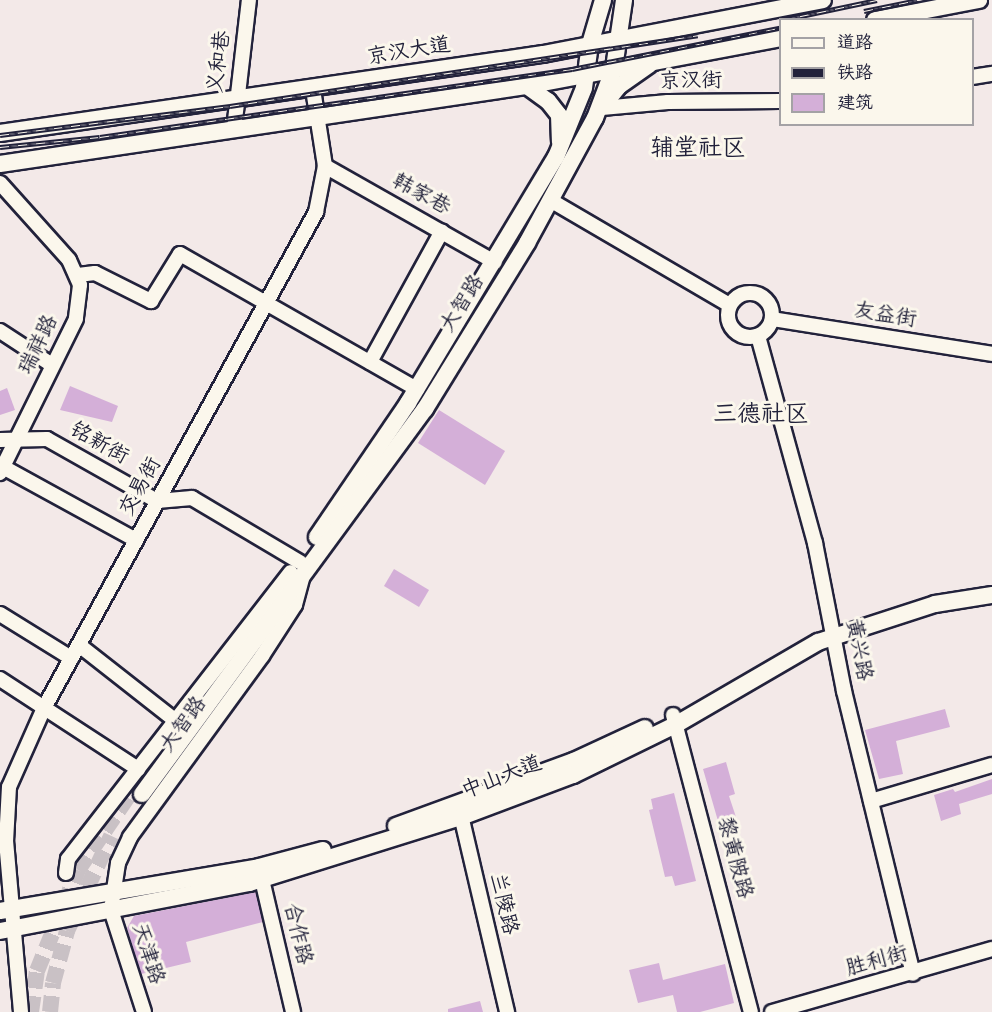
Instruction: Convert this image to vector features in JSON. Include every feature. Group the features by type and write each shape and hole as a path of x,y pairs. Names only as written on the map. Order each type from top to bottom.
{"main road":[{"name":"大智路","path":"138,783 298,569 417,389 495,262 556,157 587,75 590,44 602,0"},
{"path":"546,53 579,35 602,0"},
{"name":"大智路","path":"138,783 178,723 424,409 550,200 595,118 614,68 624,0"},
{"name":"京汉大道","path":"0,134 236,101 546,53 823,0"},
{"path":"885,18 979,0"},
{"path":"0,164 527,86 779,38"},
{"path":"602,108 619,86 660,59"},
{"path":"527,86 548,101 559,115 556,157"},
{"name":"中山大道","path":"6,929 111,910 261,873 460,811 574,760 675,720 834,631 956,588 992,584"},
{"name":"中山大道","path":"834,631 935,604 992,596"},
{"name":"中山大道","path":"7,910 114,892 261,873"}],"street":[{"name":"义和巷","path":"234,129 249,0"},
{"path":"974,77 992,74"},
{"name":"交易街","path":"21,1012 6,929 3,824 9,786 44,708 316,212 325,165 313,89"},
{"name":"京汉街","path":"602,108 668,102 779,101"},
{"name":"韩家巷","path":"325,165 495,262"},
{"path":"0,183 78,275 95,273 151,301 180,254 417,389"},
{"path":"550,200 730,305"},
{"path":"370,362 442,231"},
{"name":"瑞祥路","path":"2,470 76,319 78,275"},
{"path":"743,294 758,295 769,304 772,319 758,336 744,337 731,328 730,305 743,294"},
{"name":"友益街","path":"772,319 992,354"},
{"path":"0,331 52,365"},
{"name":"黄兴路","path":"758,336 815,543 844,691 913,974"},
{"name":"铭新街","path":"0,440 47,439 157,501"},
{"path":"2,470 136,540"},
{"path":"157,501 192,498 298,569"},
{"name":"大智路","path":"111,910 118,863 130,837 262,656 295,605 298,569"},
{"path":"0,615 71,658"},
{"path":"79,645 178,723"},
{"path":"0,679 44,708 138,783"},
{"name":"黎黄陂路","path":"675,720 750,1012"},
{"path":"871,801 992,765"},
{"name":"大智路","path":"66,873 68,859 138,783"},
{"name":"兰陵路","path":"460,811 507,1012"},
{"name":"合作路","path":"261,873 293,1012"},
{"name":"天津路","path":"111,910 144,1012"},
{"name":"胜利街","path":"772,1012 913,974 992,949"}],"building":[{"path":"70,386 118,406 112,422 60,410"},
{"path":"7,388 15,410 0,415 0,391"},
{"path":"439,410 505,451 485,485 418,443"},
{"path":"394,569 429,590 419,607 384,586"},
{"path":"945,709 950,727 896,741 903,774 879,779 865,730"},
{"path":"726,762 735,794 729,796 738,823 720,828 703,769"},
{"path":"992,779 992,794 959,804 961,814 941,821 934,795 953,789 955,792"},
{"path":"674,793 696,881 675,886 672,876 665,877 649,810 653,809 651,799"},
{"path":"256,892 263,922 186,942 191,962 141,974 127,928 134,916"},
{"path":"659,963 663,980 725,964 734,1003 700,1012 677,1012 673,995 638,1003 629,970"},
{"path":"480,1001 483,1012 448,1012 448,1009"}],"tunnel":[{"path":"31,1012 37,971 78,870 135,786"},
{"path":"50,1012 53,983 67,931 111,836"}],"railway":[{"path":"792,18 877,0"},
{"path":"864,11 918,0"},
{"path":"0,147 100,137 572,69 779,28"},
{"path":"0,135 230,106 698,35"}],"district":[{"name":"辅堂社区","path":"698,149"},
{"name":"三德社区","path":"761,415"}]}
